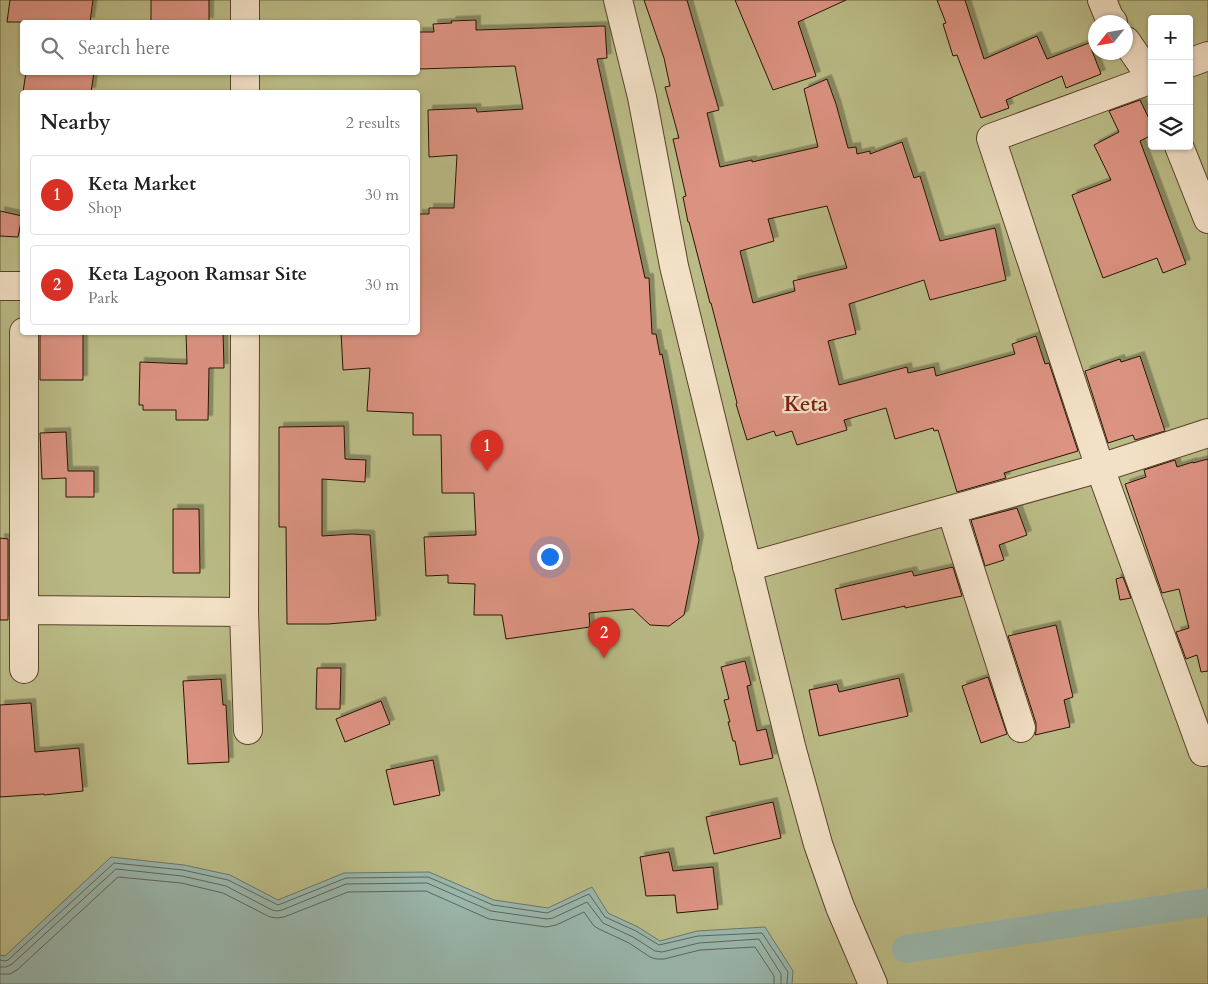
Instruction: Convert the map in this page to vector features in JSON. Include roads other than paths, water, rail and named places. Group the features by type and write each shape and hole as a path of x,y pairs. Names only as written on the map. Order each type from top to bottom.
{"street":[{"path":"245,0 245,20"},
{"path":"618,0 642,97 674,266 792,750 818,844 840,907 873,984"},
{"path":"1102,0 1109,15"},
{"path":"1133,51 1148,73"},
{"path":"1193,62 1208,56"},
{"path":"245,75 245,90"},
{"path":"1148,80 991,138 1100,468 1203,752"},
{"path":"1181,150 1208,218"},
{"path":"0,286 20,286"},
{"path":"24,335 24,668"},
{"path":"245,335 244,612 248,730"},
{"path":"747,567 1100,468 1208,433"},
{"path":"951,510 1021,728"},
{"path":"25,610 244,612"}],"water":[{"path":"111,857 184,865 230,875 278,900 344,873 429,872 494,900 548,908 592,887 608,913 638,927 660,941 697,931 765,927 793,971 792,984 0,984 0,955 5,956"}],"waterway":[{"path":"906,949 1208,902"}],"place":[{"name":"Keta Market","path":"487,471"},
{"name":"Keta Lagoon Ramsar Site","path":"604,658"}],"district":[{"name":"Keta","path":"806,404"}]}
